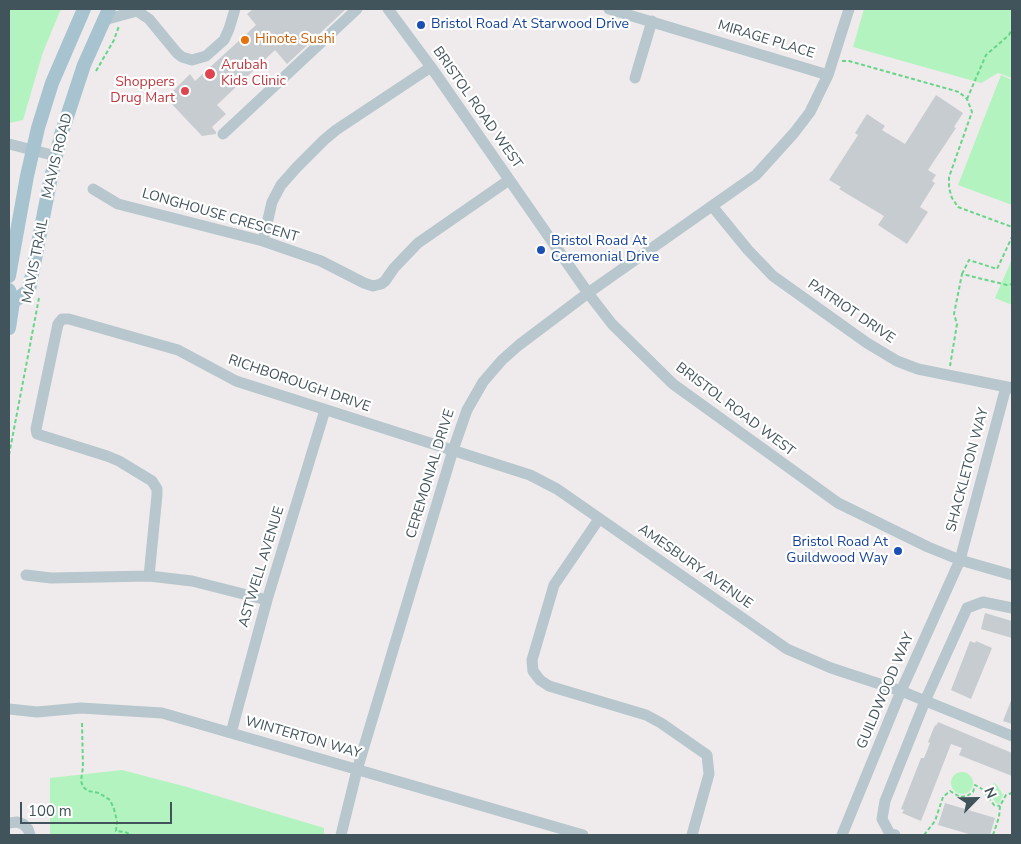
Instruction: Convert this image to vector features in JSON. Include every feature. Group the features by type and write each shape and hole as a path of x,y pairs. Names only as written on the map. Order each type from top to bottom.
{"main road":[{"name":"MAVIS ROAD","path":"9,276 33,149 52,83 84,9"},
{"name":"MAVIS ROAD","path":"9,328 11,296 29,290 56,156 84,65 107,14"}],"street":[{"path":"107,14 136,10 149,19 177,53 182,57 192,60 206,56 224,40 235,9"},
{"path":"223,134 357,9"},
{"name":"BRISTOL ROAD WEST","path":"388,9 431,66 588,293 612,324 673,384 838,503 928,547 960,560 1012,575"},
{"name":"MIRAGE PLACE","path":"609,9 828,75"},
{"name":"CEREMONIAL DRIVE","path":"341,835 357,770 453,450 467,410 483,382 502,360 519,345 588,293 756,175 784,145 810,112 828,75 849,9"},
{"path":"635,78 652,21"},
{"path":"263,241 272,202 281,185 297,167 336,130 431,66"},
{"path":"9,144 56,156"},
{"name":"LONGHOUSE CRESCENT","path":"93,189 118,204 263,241 320,261 373,286 381,284 418,243 509,180"},
{"name":"PATRIOT DRIVE","path":"712,206 748,250 773,276 866,344 897,361 918,369 1009,388"},
{"name":"RICHBOROUGH DRIVE","path":"149,576 157,495 157,489 152,481 107,456 37,434 36,429 58,324 62,319 69,319 178,350 236,381 453,450"},
{"name":"SHACKLETON WAY","path":"960,560 1009,388"},
{"name":"ASTWELL AVENUE","path":"231,733 267,600 325,410"},
{"name":"AMESBURY AVENUE","path":"453,450 530,475 558,489 787,649 831,668 901,691 1012,736"},
{"path":"599,519 554,585 532,660 533,671 540,680 549,686 646,716 661,723 706,755 709,774 692,835"},
{"name":"GUILDWOOD WAY","path":"842,835 901,691 960,560"},
{"path":"26,575 51,578 149,576 192,581 267,600"},
{"path":"895,835 890,834 882,819 885,801 925,701 967,608 983,602 1012,608"},
{"name":"WINTERTON WAY","path":"9,709 37,712 81,708 162,713 583,835"},
{"path":"9,823 17,822 23,824 28,829 30,835"}],"path":[{"path":"96,71 114,40 121,20"},
{"path":"967,99 986,55 1009,35 1012,29"},
{"path":"833,61 849,61 959,92 967,99 972,112 949,177 949,188 952,198 958,207 1012,228"},
{"path":"949,376 957,324 954,314 962,274 969,260 997,269 1012,237"},
{"path":"962,274 1012,284"},
{"name":"MAVIS TRAIL","path":"9,455 39,295"},
{"path":"82,723 83,767 81,781 83,787 88,791 99,793 110,800 117,821 116,832 125,832 132,835"},
{"path":"924,835 935,820 943,798 950,791 960,797 967,796 973,792 975,785 982,789 994,805 1000,806"},
{"path":"994,835 1000,806 1006,795 1012,793"}],"green space":[{"path":"9,9 61,9 43,52 23,120 9,123"},
{"path":"864,9 1012,9 1012,78 998,73 981,83 853,47"},
{"path":"1001,75 1012,80 1012,205 958,185"},
{"path":"1012,259 1012,305 995,298"},
{"path":"122,770 187,787 324,828 324,835 50,835 50,778"},
{"path":"962,772 970,775 973,783 970,791 962,794 954,791 951,783 954,775"},
{"path":"994,783 1003,795 999,804 996,803 990,794 989,789"}],"building":[{"path":"253,9 345,10 287,64 275,50 217,105 226,114 212,127 216,134 202,136 166,98 190,74 195,81 256,25 247,14"},
{"path":"936,95 963,113 954,127 956,128 928,170 936,175 932,181 935,183 920,207 928,212 907,244 878,225 884,216 839,189 841,187 829,180 858,135 855,133 867,114 885,126 882,130 905,144"},
{"path":"985,613 1012,621 1012,638 981,629"},
{"path":"970,641 975,643 976,641 992,648 971,699 951,690"},
{"path":"1012,698 1012,724 1003,721"},
{"path":"938,722 1012,753 1012,776 959,755 962,748 951,744 921,821 902,813 904,810 901,809 921,758 924,758 935,725"},
{"path":"945,803 995,818 990,835 972,835 938,825"}],"place":[{"name":"Bristol Road At Starwood Drive","path":"421,25"},
{"name":"Hinote Sushi","path":"245,40"},
{"name":"Arubah Kids Clinic","path":"210,74"},
{"name":"Shoppers Drug Mart","path":"185,91"},
{"name":"Bristol Road At Ceremonial Drive","path":"541,250"},
{"name":"Bristol Road At Guildwood Way","path":"898,551"}]}
